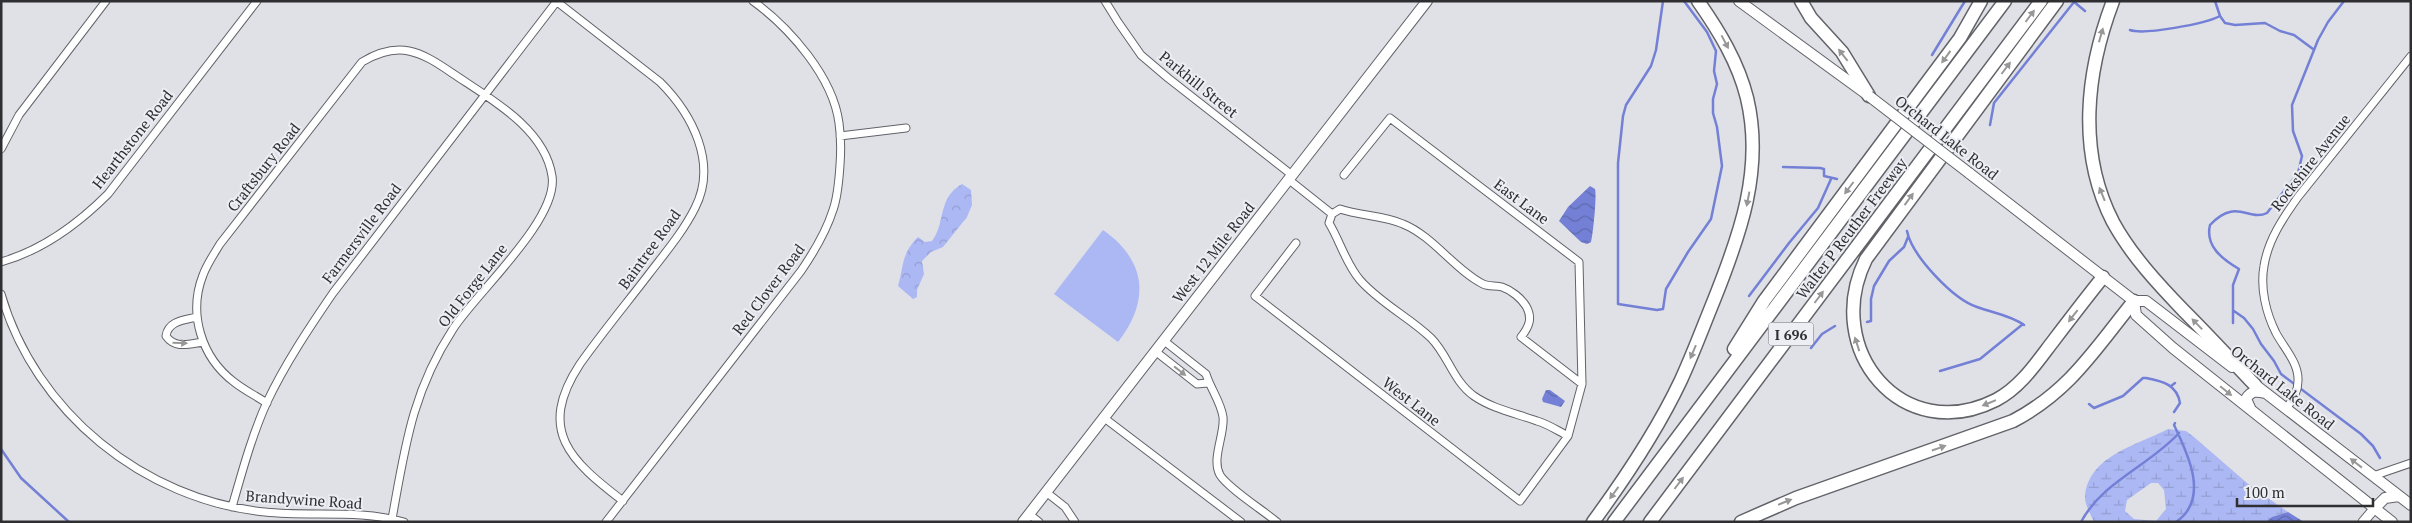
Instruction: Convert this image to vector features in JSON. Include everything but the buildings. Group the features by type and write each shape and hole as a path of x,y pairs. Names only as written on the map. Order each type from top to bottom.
{"highway":[{"path":"1593,522 1641,452 1680,382 1724,275 1744,218 1749,197 1752,135 1747,99 1728,48 1698,1"},
{"path":"1802,1 1811,18 1848,60 1869,96"},
{"path":"1692,417 1764,301 1960,38 1981,1"},
{"name":"Walter P Reuther Freeway","path":"1614,522 2005,1"},
{"name":"Walter P Reuther Freeway","path":"1650,522 2041,1"},
{"path":"2057,1 1866,259 1859,273 1852,302 1855,336 1862,358 1871,372 1896,396 1926,409 1950,411 1973,408 1997,399 2020,382 2103,277"},
{"path":"2113,1 2095,56 2089,94 2088,118 2097,180 2113,222 2132,251 2155,280 2255,385"},
{"path":"1741,522 1796,498 2013,421 2037,408 2063,388 2134,301"}],"main road":[{"name":"West 12 Mile Road","path":"1026,518 1427,1"},
{"name":"Orchard Lake Road","path":"1739,1 1869,96 2134,301 2146,301 2411,505"},
{"name":"Orchard Lake Road","path":"2134,301 2136,315 2252,412 2390,521"},
{"path":"2252,412 2246,399 2248,394 2253,392 2266,394"},
{"path":"2374,508 2385,498 2399,496"}],"street":[{"path":"1,149 19,115 106,1"},
{"name":"Hearthstone Road","path":"1,262 42,245 66,231 88,214 108,194 257,1"},
{"name":"Farmersville Road","path":"232,507 244,463 267,403 300,342 333,293 556,1"},
{"name":"Baintree Road","path":"556,1 660,82 673,95 687,114 702,154 704,171 696,207 669,248 570,378 561,408 560,423 564,440 570,453 589,474 623,501"},
{"name":"Red Clover Road","path":"606,522 812,256 825,232 834,208 838,187 840,136 839,122 831,97 820,74 804,50 786,30 753,1"},
{"name":"Parkhill Street","path":"1106,1 1141,55 1290,177 1332,214"},
{"name":"Craftsbury Road","path":"267,403 235,383 221,371 212,360 203,342 197,317 196,298 203,274 220,244 362,62 386,50 402,49 427,57 484,95"},
{"name":"Rockshire Avenue","path":"2286,409 2295,397 2298,379 2293,362 2276,333 2266,307 2263,280 2267,252 2282,220 2298,197 2411,56"},
{"name":"Old Forge Lane","path":"392,518 407,434 417,399 427,378 453,328 528,234 546,208 552,189 552,176 547,159 538,143 526,128 484,95"},
{"name":"East Lane","path":"1344,175 1390,118 1579,262 1582,384 1576,409"},
{"path":"840,136 906,128"},
{"path":"1568,436 1538,421 1495,408 1467,390 1455,376 1432,338 1370,290 1359,279 1350,267 1339,239 1329,223 1332,214 1340,209 1358,215 1388,219 1404,224 1416,231 1484,285 1501,287 1516,295 1529,313 1530,326 1521,338 1582,384"},
{"name":"West Lane","path":"1296,243 1255,296 1520,501 1568,436 1576,409"},
{"name":"Brandywine Road","path":"1,294 10,322 24,352 56,399 85,429 122,459 147,475 208,502 232,507 264,512 392,518 404,522"},
{"path":"197,317 173,324 167,329 166,336 171,343 177,345 203,342"},
{"path":"1163,340 1206,374 1208,383 1220,406 1223,417 1217,462 1220,475 1277,522"},
{"path":"1155,351 1197,384 1208,383"},
{"path":"1103,417 1241,522"},
{"path":"2373,476 2411,464"},
{"path":"1046,492 1066,507 1075,522"},
{"path":"2363,522 2374,508"},
{"path":"1026,518 1039,522"}],"green space":[{"path":"962,184 971,190 972,205 967,217 943,247 931,252 922,261 924,274 917,290 917,297 913,299 898,286 906,255 918,237 925,242 932,241 939,226 945,203 954,190"},
{"path":"1103,230 1118,242 1128,255 1136,268 1139,282 1139,297 1135,312 1118,342 1054,294"},
{"path":"2168,429 2186,431 2247,483 2288,512 2273,517 2266,522 2094,522 2085,496 2088,482 2095,470 2117,453","holes":["2151,483 2158,483 2164,490 2166,509 2156,521 2134,519 2125,511 2127,500"]}],"water":[{"path":"1590,186 1595,189 1595,207 1591,242 1587,244 1581,242 1559,221 1568,207"},
{"path":"1546,390 1550,390 1565,401 1561,407 1543,402 1542,399"},
{"path":"2288,512 2304,522 2266,522 2272,517"}],"waterway":[{"path":"1663,1 1656,50 1651,66 1626,105 1618,163 1618,304 1657,310 1663,309 1666,289 1688,252 1711,219 1722,166 1717,127 1713,113 1713,99 1717,84 1714,71 1716,51 1707,32 1684,1"},
{"path":"1932,55 1965,1"},
{"path":"2073,1 2085,11"},
{"path":"2215,1 2220,16 2225,23 2235,25 2265,23 2280,31 2294,35 2313,49"},
{"path":"2233,323 2233,285 2239,269 2221,256 2212,246 2209,233 2210,225 2219,217 2235,211 2254,215 2267,213 2298,173 2302,156 2293,131 2292,105 2318,40 2328,22 2344,1"},
{"path":"1990,125 1994,103 2074,2"},
{"path":"2130,30 2148,31 2175,28 2220,16"},
{"path":"1783,167 1820,168 1824,169 1824,176 1837,179"},
{"path":"1749,296 1818,208 1831,179"},
{"path":"1907,231 1910,241 1925,264 1957,295 1977,307 2007,316 2024,325"},
{"path":"1867,322 1871,321 1871,299 1874,286 1889,261 1904,247 1908,237"},
{"path":"2234,311 2244,318 2253,329 2281,374 2361,434 2373,446 2380,458"},
{"path":"1940,371 1980,359 2023,324"},
{"path":"1811,348 1822,334 1835,326"},
{"path":"2089,404 2094,408 2123,396 2143,378 2146,378 2163,382 2176,392 2180,403 2174,412"},
{"path":"2171,386 2175,383"},
{"path":"2175,423 2174,425 2190,462 2194,489 2192,501 2186,512 2176,522"},
{"path":"2081,522 2101,495 2167,445 2179,433"},
{"path":"1,449 21,478 69,522"}]}
